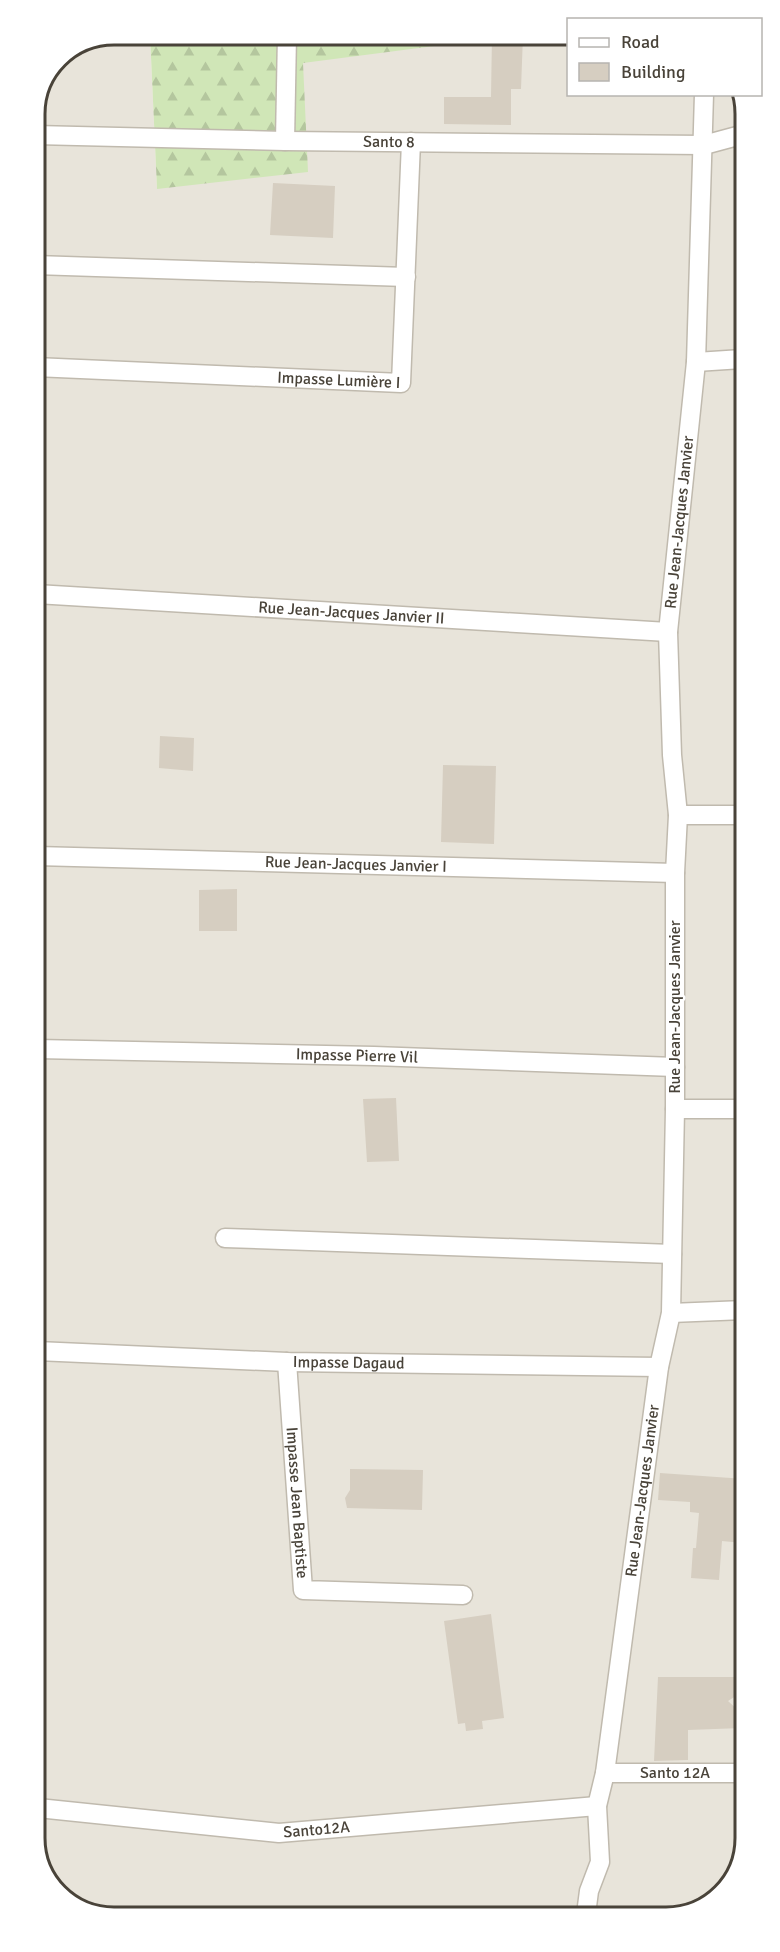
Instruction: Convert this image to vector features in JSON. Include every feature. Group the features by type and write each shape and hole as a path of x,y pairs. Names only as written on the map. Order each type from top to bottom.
{"street":[{"path":"285,141 287,45"},
{"name":"Rue Jean-Jacques Janvier","path":"587,1907 589,1891 600,1862 597,1806 605,1773 659,1367 671,1313 675,1109 675,873 678,815 672,755 668,632 696,362 704,96"},
{"name":"Santo 8","path":"45,135 285,141 704,146 735,137"},
{"name":"Impasse Lumière I","path":"45,367 401,383 411,142"},
{"path":"45,265 406,277"},
{"path":"696,362 735,359"},
{"name":"Rue Jean-Jacques Janvier II","path":"45,595 668,632"},
{"path":"678,815 735,814"},
{"name":"Rue Jean-Jacques Janvier I","path":"45,856 675,873"},
{"name":"Impasse Pierre Vil","path":"45,1049 374,1056 675,1067"},
{"path":"675,1109 735,1109"},
{"path":"225,1238 672,1254"},
{"path":"671,1313 735,1310"},
{"name":"Impasse Dagaud","path":"45,1351 287,1362 659,1367"},
{"name":"Impasse Jean Baptiste","path":"287,1362 303,1590 463,1595"},
{"name":"Santo 12A","path":"605,1773 735,1773"},
{"name":"Santo12A","path":"45,1809 279,1833 597,1806"}],"shaded area":[{"path":"150,45 157,189 303,62 440,45 567,45 567,96 732,96 734,101 735,1838 733,1856 728,1869 718,1883 700,1898 679,1906 109,1907 92,1903 72,1893 52,1869 46,1851 45,109 47,96 57,76 65,65 76,57 101,46"}],"green space":[{"path":"150,45 442,45 303,63 308,172 157,189"}],"building":[{"path":"492,45 523,45 521,89 511,89 511,125 444,124 444,97 491,97"},
{"path":"273,183 335,186 333,238 270,235"},
{"path":"160,736 194,738 193,771 159,768"},
{"path":"443,765 496,766 494,844 441,842"},
{"path":"237,889 237,931 199,931 199,890"},
{"path":"396,1098 399,1161 367,1162 363,1099"},
{"path":"350,1469 423,1470 422,1510 347,1508 345,1498 350,1490"},
{"path":"660,1473 735,1478 735,1542 722,1541 719,1580 691,1578 699,1513 690,1512 690,1502 658,1500"},
{"path":"491,1614 504,1718 482,1721 483,1729 466,1731 465,1723 458,1724 444,1621"},
{"path":"658,1677 735,1677 735,1696 728,1701 735,1708 735,1728 688,1730 688,1760 654,1761"}]}
